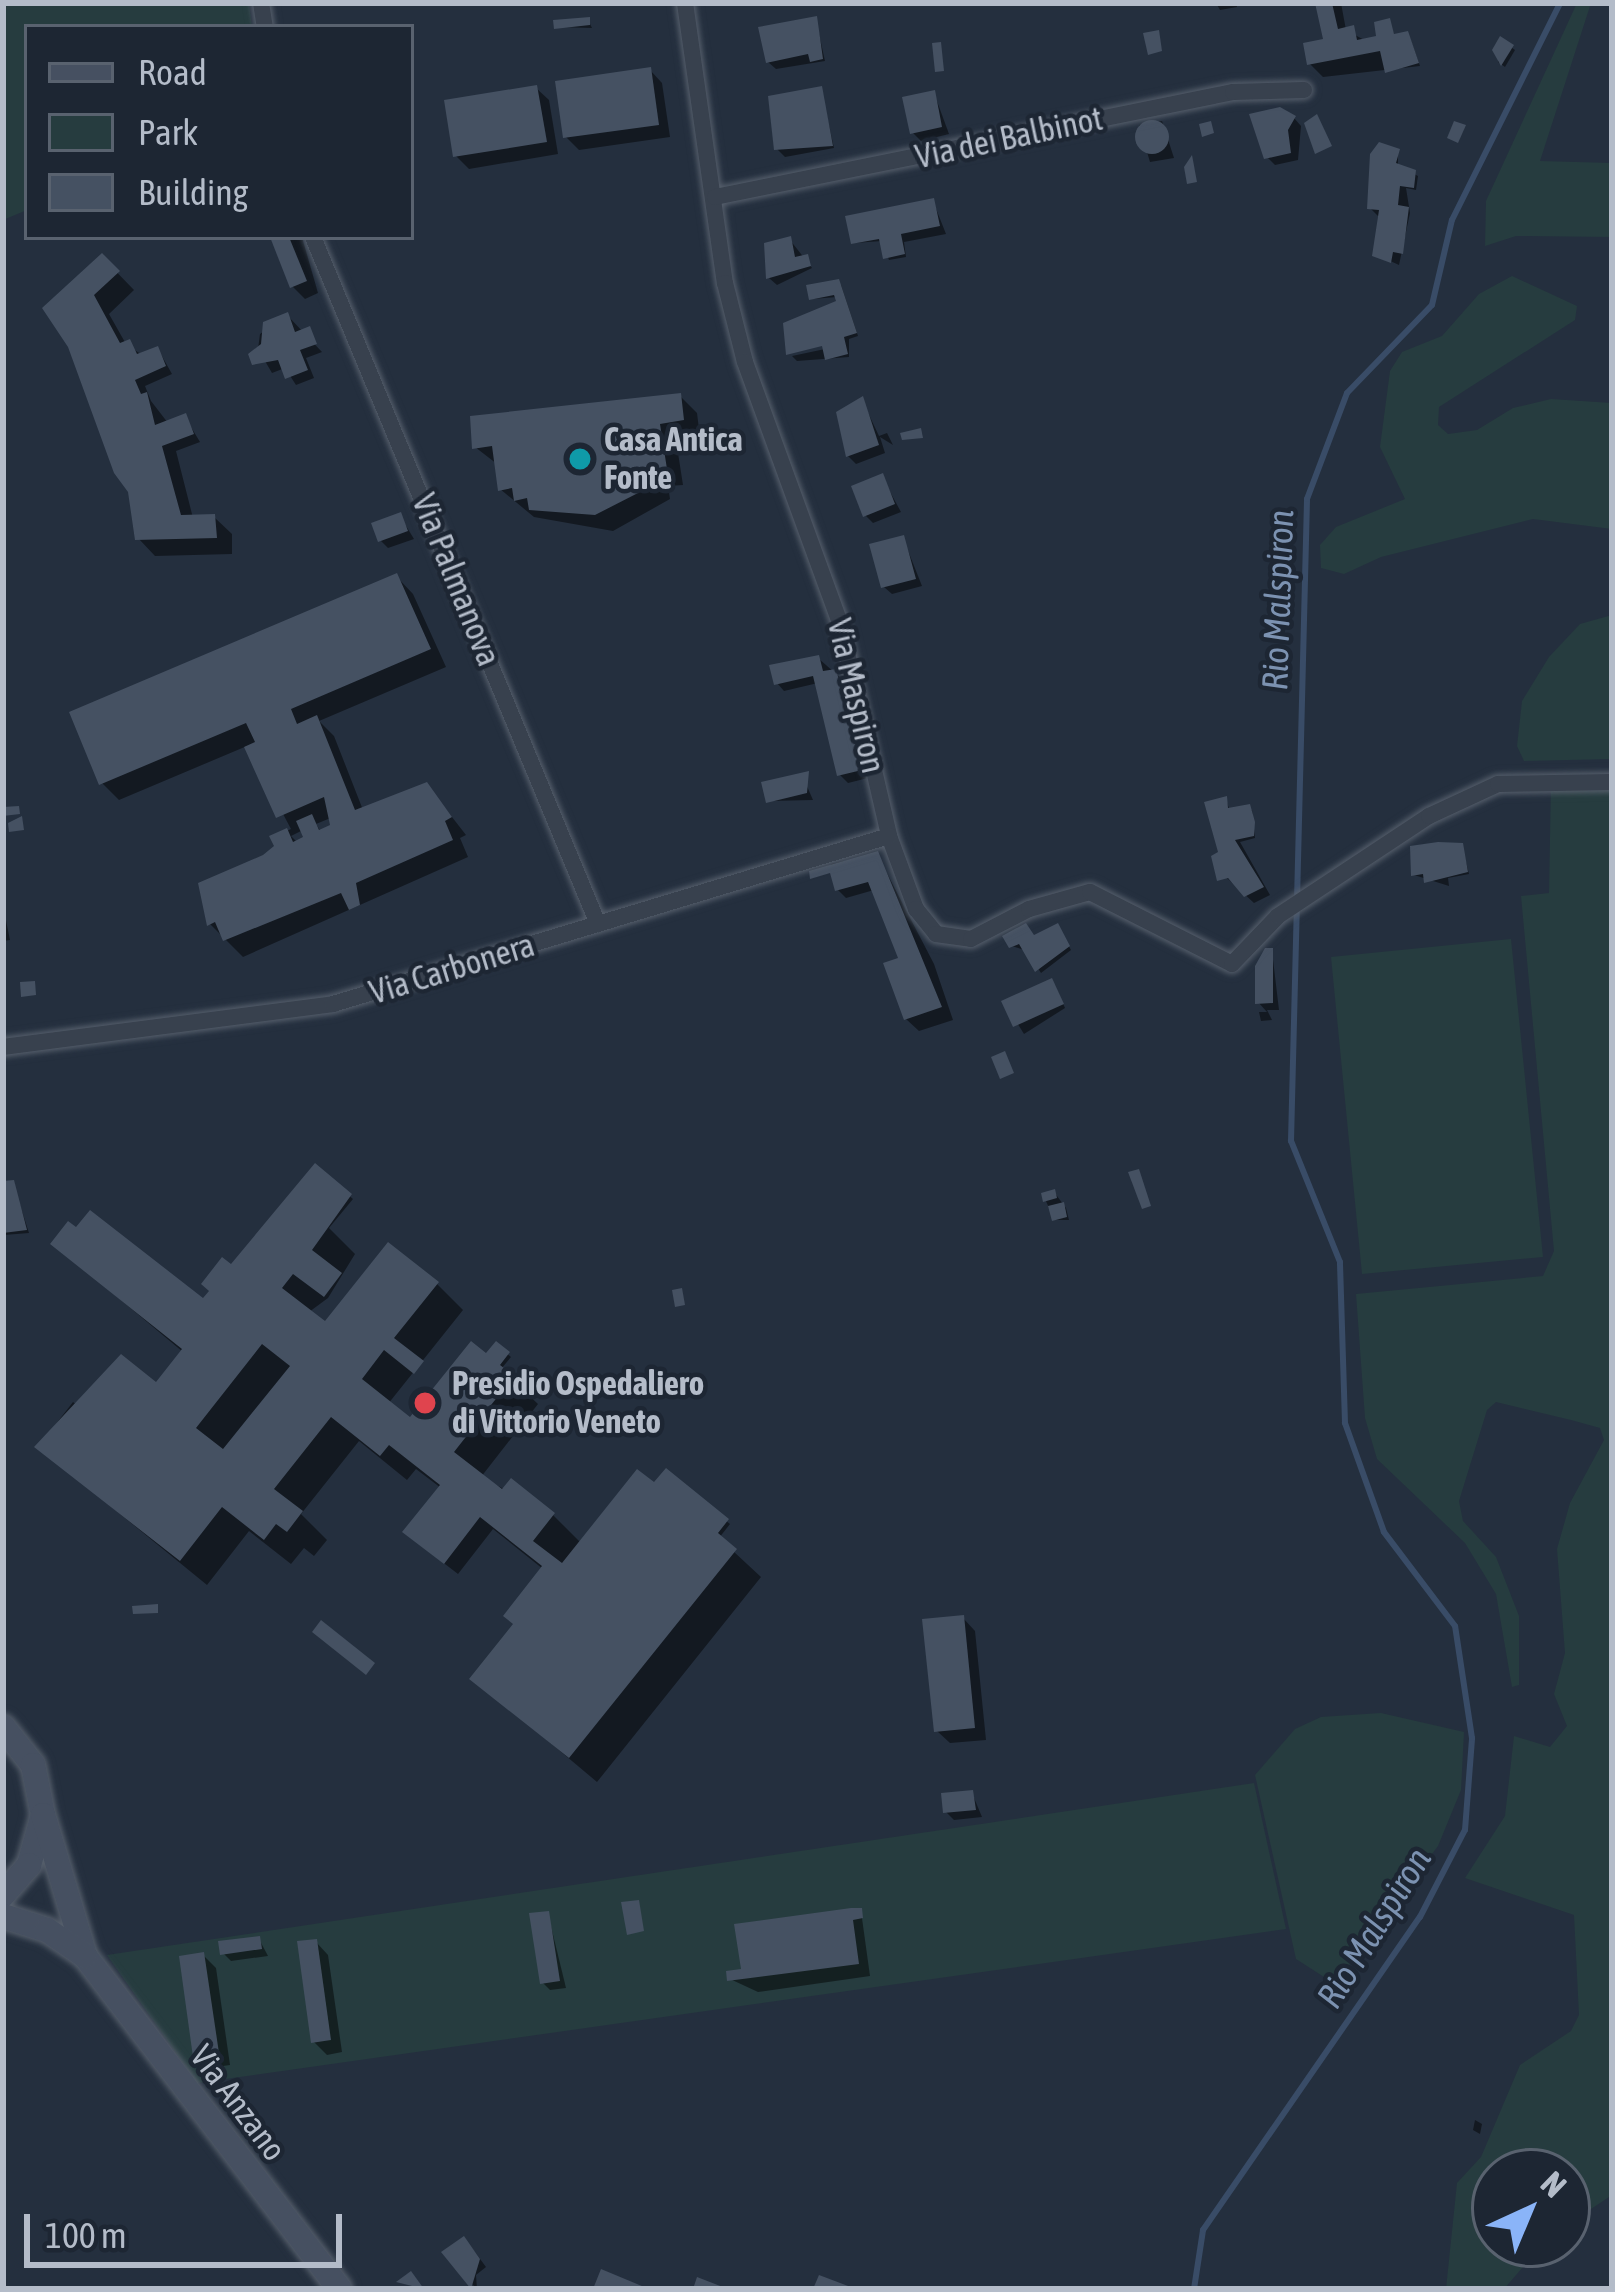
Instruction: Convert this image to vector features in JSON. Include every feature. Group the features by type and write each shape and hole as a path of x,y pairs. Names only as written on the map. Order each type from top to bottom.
{"main road":[{"name":"Via Anzano","path":"3,1727 33,1765 85,1955"},
{"path":"3,1895 29,1865 43,1815"},
{"name":"Via Anzano","path":"3,1916 47,1930 85,1955 340,2289"}],"street":[{"name":"Via Maspiron","path":"685,3 745,362 841,623 889,836 916,909 947,939 971,939 1029,909 1090,892 1118,900 1198,954 1232,964 1278,916 1429,816 1498,784 1612,782"},
{"name":"Via dei Balbinot","path":"715,196 1233,92 1304,90"},
{"name":"Via Palmanova","path":"314,240 598,925"},
{"name":"Via Carbonera","path":"3,1047 333,1004 889,836"}],"green space":[{"path":"3,3 249,3 252,24 24,24 24,211 3,220"},
{"path":"1577,3 1591,3 1540,161 1612,163 1612,237 1516,236 1485,246 1486,201"},
{"path":"1512,276 1577,306 1575,320 1439,407 1438,425 1448,434 1477,430 1513,408 1551,399 1612,403 1612,529 1533,519 1381,557 1344,574 1321,568 1320,545 1336,527 1405,499 1380,447 1390,371 1402,352 1442,336 1479,294"},
{"path":"1612,615 1612,759 1524,761 1517,746 1522,701 1549,657 1580,624"},
{"path":"1551,783 1612,789 1612,2195 1591,2209 1591,2148 1485,2148 1520,2065 1571,2031 1579,2015 1574,1915 1465,1878 1505,1816 1514,1736 1550,1747 1567,1726 1554,1694 1565,1653 1557,1549 1570,1503 1604,1440 1600,1428 1571,1420 1496,1402 1487,1410 1459,1501 1463,1521 1496,1557 1519,1616 1519,1685 1512,1687 1496,1594 1465,1543 1377,1459 1365,1418 1356,1294 1543,1276 1554,1251 1521,896 1549,893"},
{"path":"1511,939 1543,1257 1362,1274 1331,957"},
{"path":"1381,1713 1464,1732 1461,1790 1438,1846 1335,1984 1296,1959 1255,1775 1295,1729 1321,1717"},
{"path":"1254,1783 1286,1929 197,2083 107,1955"},
{"path":"1471,2168 1471,2268 1522,2268 1504,2289 1446,2289 1457,2183"}],"building":[{"path":"1315,3 1332,3 1338,29 1354,25 1357,40 1376,36 1374,22 1390,18 1394,34 1408,31 1419,63 1385,73 1380,51 1307,65 1303,43 1323,39"},
{"path":"817,16 823,59 810,62 808,54 766,63 758,27"},
{"path":"590,17 590,25 554,29 553,20"},
{"path":"1159,30 1162,51 1148,55 1143,33"},
{"path":"1500,36 1514,45 1501,66 1492,50"},
{"path":"941,42 944,71 935,72 932,43"},
{"path":"651,67 659,125 563,138 555,81"},
{"path":"537,85 547,142 453,157 444,100"},
{"path":"822,86 833,146 774,150 768,96"},
{"path":"935,90 942,127 910,134 902,97"},
{"path":"1280,107 1296,116 1288,130 1291,153 1264,159 1249,114"},
{"path":"1317,114 1332,146 1315,154 1304,123"},
{"path":"1152,120 1164,125 1169,137 1164,149 1152,154 1140,149 1135,137 1140,125"},
{"path":"1211,121 1214,133 1202,137 1199,124"},
{"path":"1454,121 1466,125 1458,143 1447,138"},
{"path":"1379,142 1400,149 1396,163 1416,170 1414,188 1400,186 1398,205 1409,207 1403,254 1393,252 1391,263 1372,256 1379,210 1367,209 1370,154"},
{"path":"1192,155 1197,182 1187,184 1184,167"},
{"path":"934,198 940,226 901,234 905,254 883,259 879,239 851,244 845,216"},
{"path":"791,236 795,257 808,254 811,266 766,279 764,243"},
{"path":"271,240 290,240 307,281 290,288"},
{"path":"102,253 120,271 94,295 120,343 130,339 137,354 158,346 166,366 135,380 141,394 147,392 155,425 186,413 194,434 162,446 181,515 215,514 217,538 135,540 128,492 114,473 68,347 42,308"},
{"path":"839,279 857,333 844,337 848,354 825,360 822,346 786,355 783,323 836,301 834,295 809,300 806,285"},
{"path":"288,312 295,332 310,326 317,344 300,350 308,370 285,379 278,360 252,365 248,354 261,344 263,322"},
{"name":"Casa Antica Fonte","path":"681,393 684,420 660,424 667,469 652,470 654,482 637,484 638,493 595,515 529,510 527,498 514,501 512,488 498,491 492,446 472,449 470,416"},
{"path":"863,396 879,445 846,457 836,412"},
{"path":"921,428 923,438 902,440 900,433"},
{"path":"883,473 895,504 863,517 851,486"},
{"path":"401,512 408,531 378,542 371,523"},
{"path":"904,535 916,579 881,588 869,544"},
{"path":"397,573 431,649 291,709 297,724 317,715 355,810 427,782 452,817 445,821 453,840 356,883 360,905 349,910 341,893 223,941 215,922 207,926 198,883 263,855 274,846 269,836 287,828 293,842 303,837 296,821 312,814 319,830 330,825 324,797 276,818 244,747 255,742 246,723 99,785 69,712"},
{"path":"819,655 823,671 836,669 862,770 837,776 813,676 774,685 769,665"},
{"path":"809,771 807,793 766,803 761,782"},
{"path":"1227,796 1228,808 1250,804 1255,822 1254,836 1235,840 1264,887 1244,897 1228,878 1217,881 1211,856 1218,852 1204,802"},
{"path":"19,806 20,814 3,816 3,807"},
{"path":"22,816 24,830 9,832 8,823"},
{"path":"1463,843 1468,872 1424,883 1423,874 1411,876 1410,846"},
{"path":"878,851 942,1007 904,1020 883,963 898,958 868,882 835,891 830,873 810,879 809,871"},
{"path":"1026,923 1034,935 1058,923 1070,946 1035,972 1019,944 1009,948 1002,936"},
{"path":"1265,948 1273,948 1273,1003 1255,1004 1255,966"},
{"path":"1052,978 1064,1004 1013,1027 1001,1001"},
{"path":"35,981 36,995 21,997 20,982"},
{"path":"1005,1051 1014,1073 1000,1079 991,1057"},
{"path":"315,1163 352,1194 312,1250 342,1273 324,1297 293,1274 282,1288 325,1321 388,1242 439,1282 394,1338 424,1361 414,1374 384,1350 362,1379 410,1417 471,1341 486,1353 496,1341 510,1352 500,1365 514,1376 454,1452 502,1489 511,1478 555,1513 533,1541 562,1563 637,1469 654,1482 666,1468 729,1519 718,1533 737,1549 569,1758 469,1679 513,1624 503,1616 542,1566 480,1517 444,1564 402,1532 440,1485 389,1445 380,1456 331,1417 274,1489 303,1511 287,1532 276,1524 264,1540 222,1507 180,1561 34,1447 121,1354 156,1382 182,1349 50,1244 68,1221 76,1227 90,1210 203,1298 209,1291 201,1284 222,1257 231,1264","holes":["262,1344 290,1366 223,1449 196,1428"]},
{"path":"1139,1169 1151,1206 1142,1209 1128,1172"},
{"path":"14,1180 27,1230 3,1233 3,1181"},
{"path":"1055,1189 1057,1198 1043,1202 1041,1193"},
{"path":"1064,1202 1067,1217 1052,1221 1048,1206"},
{"path":"682,1288 685,1305 675,1307 672,1290"},
{"path":"158,1604 158,1613 133,1614 132,1606"},
{"path":"964,1615 975,1728 934,1732 922,1619"},
{"path":"321,1620 375,1663 366,1675 312,1632"},
{"path":"973,1790 976,1810 943,1813 941,1793"},
{"path":"639,1900 644,1931 627,1935 621,1902"},
{"path":"862,1908 863,1918 853,1920 859,1964 727,1981 726,1971 741,1969 734,1924"},
{"path":"549,1911 560,1981 540,1984 529,1913"},
{"path":"260,1936 262,1949 220,1955 218,1941"},
{"path":"317,1939 331,2040 311,2043 297,1941"},
{"path":"204,1952 219,2053 193,2057 179,1956"},
{"path":"464,2236 480,2259 471,2289 441,2252"},
{"path":"601,2269 649,2289 593,2289"},
{"path":"411,2271 424,2289 396,2282"},
{"path":"819,2275 856,2289 813,2289"},
{"path":"697,2277 728,2289 693,2289"}],"waterway":[{"name":"Rio Malspiron","path":"1194,2289 1203,2230 1420,1917 1465,1830 1472,1738 1455,1626 1384,1532 1345,1423 1340,1262 1291,1141 1307,499 1347,393 1432,305 1452,220 1560,3"}],"place":[{"name":"Casa Antica Fonte","path":"580,459"},
{"name":"Presidio Ospedaliero di Vittorio Veneto","path":"425,1403"}]}
